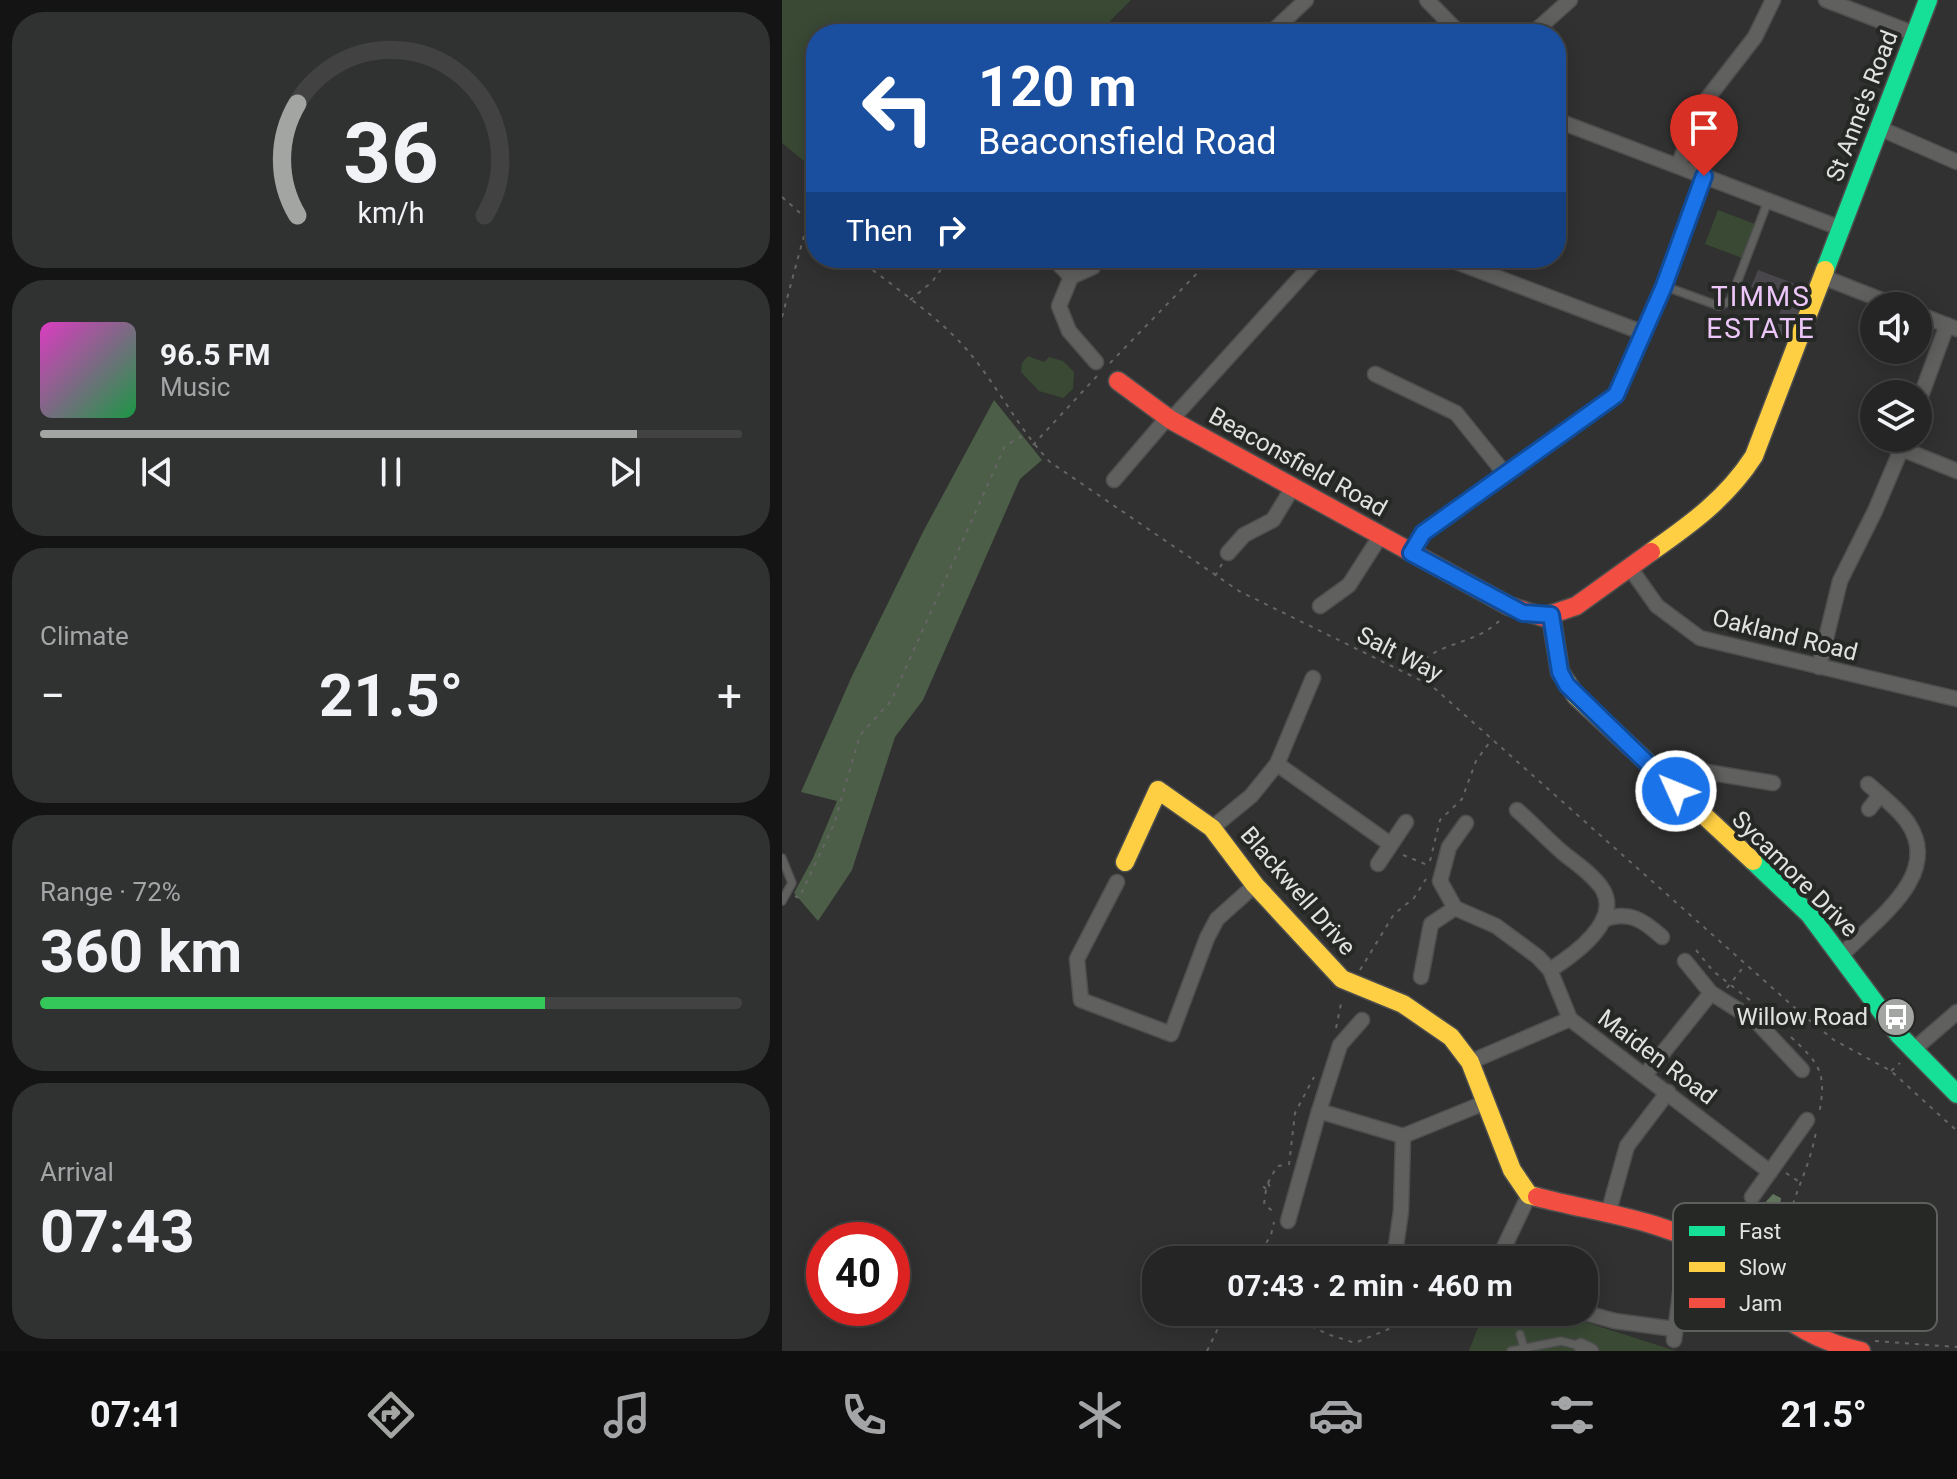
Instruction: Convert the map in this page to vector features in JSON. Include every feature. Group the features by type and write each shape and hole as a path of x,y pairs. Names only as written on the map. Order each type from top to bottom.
{"street":[{"path":"1281,24 1306,0"},
{"path":"1427,0 1450,24"},
{"path":"1543,24 1570,0"},
{"path":"1678,166 1703,104 1755,37 1773,0"},
{"path":"1826,0 1915,34"},
{"name":"St Anne's Road","path":"1840,228 1928,0"},
{"path":"1551,615 1576,606 1705,514 1739,479 1754,456 1840,228 1566,124"},
{"path":"1879,128 1957,162"},
{"path":"1411,553 1423,533 1616,395 1664,286 1704,176"},
{"path":"1062,268 1071,277"},
{"path":"1091,268 1071,277 1061,296 1060,314 1079,345 1096,362"},
{"path":"1114,480 1309,268"},
{"path":"1472,268 1644,333"},
{"path":"1823,277 1861,292"},
{"path":"1929,380 1952,327 1932,319"},
{"path":"1375,374 1456,413 1506,475"},
{"name":"Beaconsfield Road","path":"1118,381 1170,419 1509,606 1532,616 1551,615"},
{"path":"1819,667 1840,581 1900,452"},
{"path":"1921,452 1957,471"},
{"path":"1228,553 1244,535 1273,520 1293,487"},
{"path":"1320,606 1349,585 1381,535"},
{"name":"Oakland Road","path":"1630,568 1657,606 1700,638 1957,699"},
{"name":"Sycamore Drive","path":"1551,615 1560,672 1567,685 1809,914 1843,954 1867,992 1912,1051 1957,1094"},
{"path":"1212,828 1251,796 1277,764 1313,678"},
{"path":"1277,764 1388,846"},
{"path":"1676,791 1701,771 1773,783"},
{"path":"1843,954 1911,882 1920,858 1918,843 1906,820 1868,784"},
{"name":"Blackwell Drive","path":"1125,862 1158,790 1212,828 1255,885 1342,979 1403,1004 1451,1037 1470,1062 1512,1170 1529,1195"},
{"path":"1869,809 1880,795"},
{"path":"1517,810 1602,888 1607,899 1603,920 1578,950 1550,970"},
{"path":"1378,864 1406,822"},
{"path":"1421,977 1431,924 1455,908 1440,881 1449,847 1466,823"},
{"path":"1117,882 1077,959 1075,970 1081,1000 1171,1034 1217,919 1255,885"},
{"name":"Maiden Road","path":"1455,908 1496,926 1550,970 1570,1019 1773,1169"},
{"path":"1603,920 1614,916 1634,916 1662,937"},
{"path":"1685,961 1715,996 1756,1021 1802,1070"},
{"path":"1645,1075 1715,996"},
{"path":"1912,1051 1957,1012"},
{"path":"1470,1062 1570,1019"},
{"path":"1282,1218 1340,1045 1362,1020"},
{"path":"1608,1214 1627,1146 1668,1092"},
{"path":"1319,1111 1403,1136 1484,1103"},
{"path":"1752,1197 1807,1120"},
{"path":"1396,1246 1401,1211 1403,1136"},
{"path":"1505,1246 1529,1195 1608,1214 1673,1235"},
{"path":"1598,1316 1674,1334 1674,1331"},
{"path":"1804,1331 1833,1346 1868,1346"}],"lane":[{"path":"1664,286 1719,306 1730,301 1769,201"},
{"path":"782,858 792,883 782,901"},
{"path":"1520,1334 1524,1348"},
{"path":"1511,1351 1561,1341 1586,1348"}],"path":[{"path":"782,197 806,219"},
{"path":"782,317 806,228"},
{"name":"Salt Way","path":"870,268 954,335 1012,409 1033,445 1050,462 1239,591 1410,674 1452,701 1834,1040 1891,1071 1957,1131"},
{"path":"910,300 932,282 942,268"},
{"path":"1033,445 1202,268"},
{"path":"788,893 799,898 828,837 860,735 891,701 1005,446 1025,434"},
{"path":"1410,674 1421,659 1435,651 1481,636 1497,623 1509,606"},
{"path":"1388,846 1429,866 1442,867"},
{"path":"1715,996 1746,964"},
{"path":"1282,1218 1264,1204 1266,1190 1263,1185 1268,1183 1277,1166 1289,1165"},
{"path":"1773,1169 1801,1183"},
{"path":"1207,1351 1219,1326"},
{"path":"1312,1326 1355,1343 1397,1326"},
{"path":"1868,1346 1957,1347"}],"shaded area":[{"path":"782,0 1131,0 1107,24 806,24 806,163 782,143"},
{"path":"1718,210 1755,224 1742,258 1705,244"},
{"path":"1028,356 1044,362 1049,357 1063,361 1074,372 1073,389 1063,398 1039,391 1021,372 1022,363"},
{"path":"994,400 1042,460 1020,479 923,700 895,737 852,870 818,921 794,893 837,801 801,792 852,676 923,532"},
{"path":"1773,1194 1781,1198 1780,1203 1765,1203"},
{"path":"1479,1326 1598,1326 1676,1351 1469,1351"}],"building":[{"path":"1758,270 1808,289 1790,339 1772,333 1785,299 1751,287"}],"traffic: fast":[{"path":"1825,270 1928,0"},
{"path":"1753,861 1809,914 1899,1035 1957,1094"}],"traffic: slow":[{"path":"1651,552 1720,497 1754,456 1825,270"},
{"path":"1551,615 1560,672 1576,696 1753,861"},
{"path":"1125,862 1158,790 1212,828 1255,885 1342,979 1403,1004 1451,1037 1470,1062 1512,1170 1529,1195 1537,1197"}],"traffic: jam":[{"path":"1118,381 1171,420 1509,606 1543,617 1576,606 1651,552"},
{"path":"1537,1197 1630,1218 1673,1231"},
{"path":"1807,1331 1861,1351"}],"place":[{"name":"Willow Road","path":"1896,1017"}],"district":[{"name":"TIMMS ESTATE","path":"1761,312"}],"route":[{"path":"1676,791 1567,685 1560,672 1551,615 1543,617 1523,613 1411,553 1416,540 1423,533 1616,395 1627,378 1664,286 1704,176"}]}
